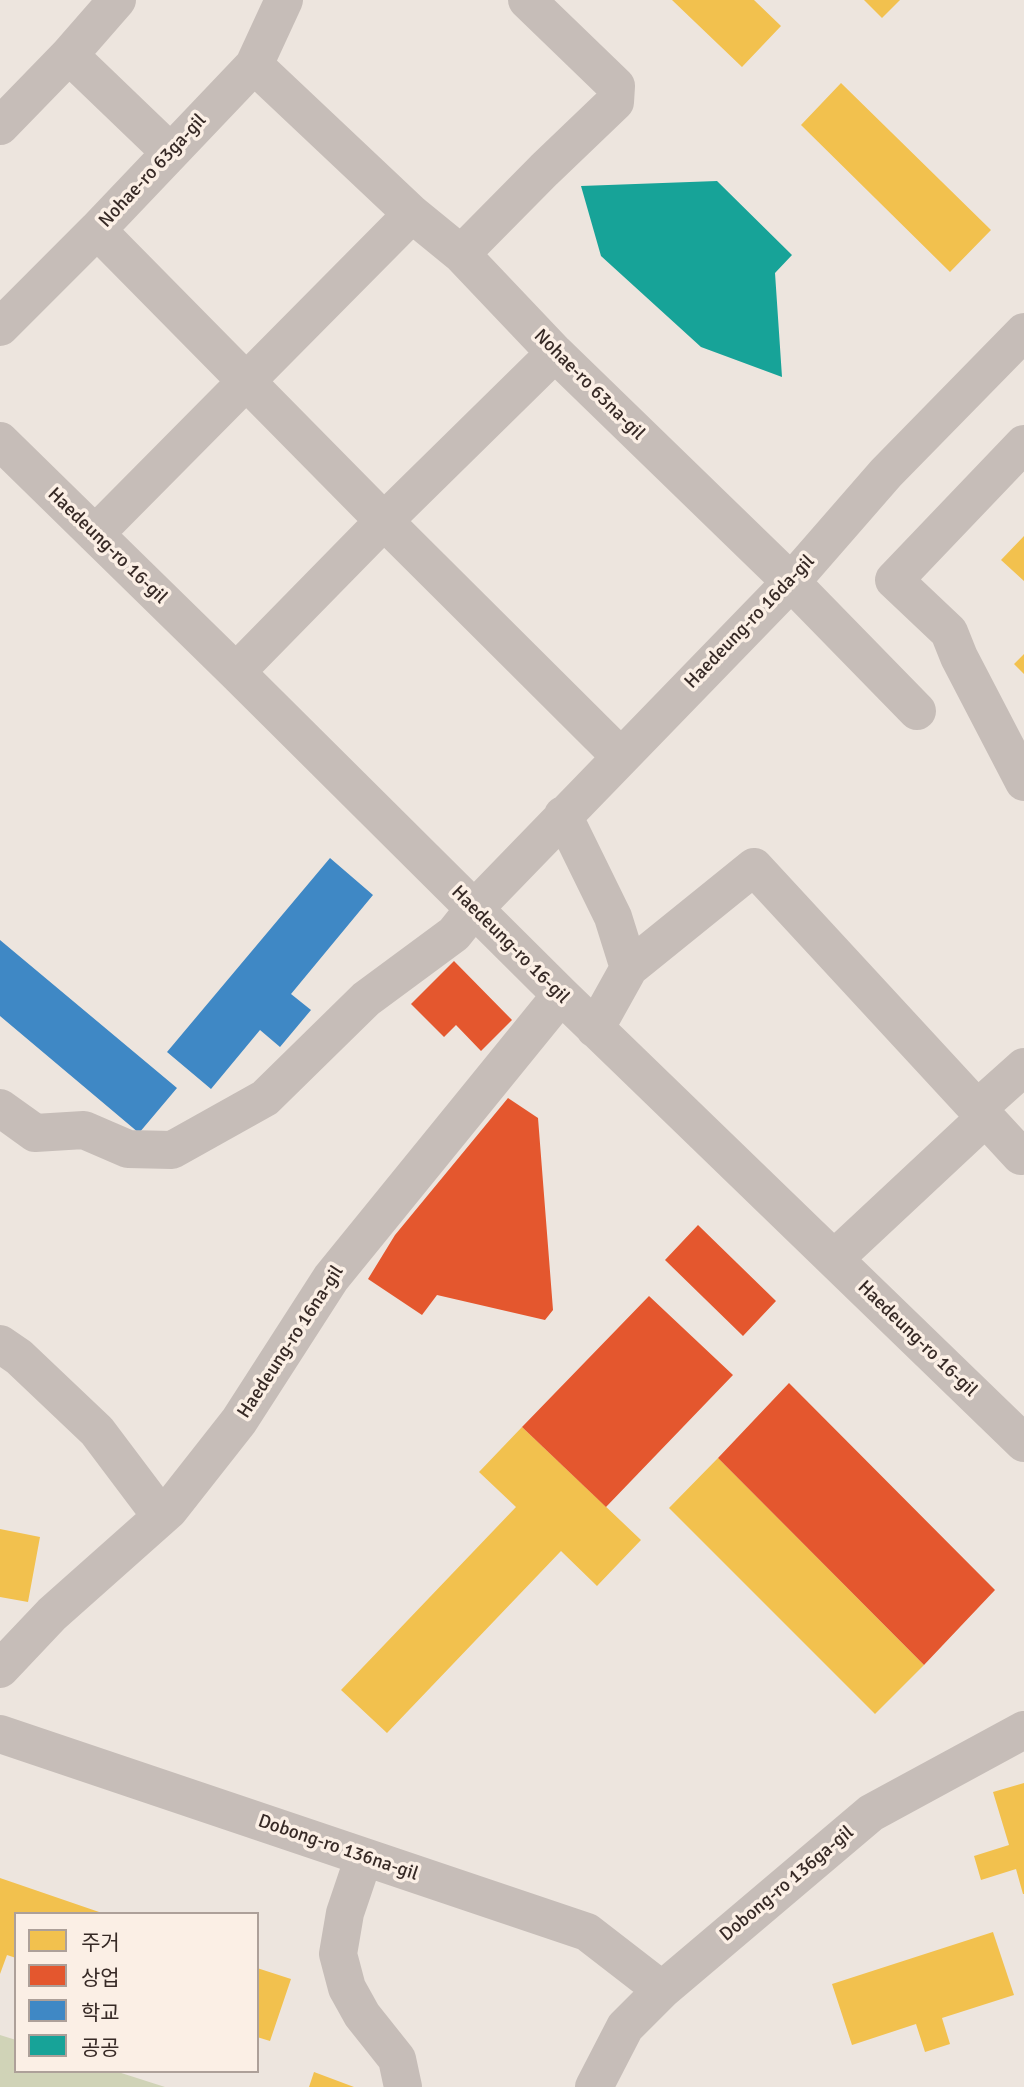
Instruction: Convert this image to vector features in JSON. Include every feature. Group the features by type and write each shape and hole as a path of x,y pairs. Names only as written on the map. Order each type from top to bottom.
{"street":[{"path":"0,126 69,55 117,0"},
{"name":"Nohae-ro 63ga-gil","path":"0,327 97,230 254,65 284,0"},
{"path":"461,254 615,102 616,86 527,0"},
{"path":"69,55 170,152"},
{"name":"Nohae-ro 63na-gil","path":"254,65 412,214 461,254 555,353 791,582 917,711"},
{"path":"94,534 412,214"},
{"path":"97,230 384,522 621,756"},
{"name":"Haedeung-ro 16da-gil","path":"0,1108 35,1133 84,1130 128,1149 172,1150 265,1098 366,999 454,934 474,909 563,815 791,582 886,473 1024,332"},
{"path":"236,672 555,353"},
{"name":"Haedeung-ro 16-gil","path":"0,442 561,995 1024,1443"},
{"path":"1024,444 894,580 949,632 1024,782"},
{"path":"563,815 613,917 629,968"},
{"path":"595,1028 629,968 754,867 1021,1156"},
{"name":"Haedeung-ro 16na-gil","path":"0,1669 52,1614 162,1516 239,1422 331,1278 561,995"},
{"path":"834,1259 1024,1067"},
{"path":"0,1345 19,1357 97,1431 162,1516"},
{"name":"Dobong-ro 136ga-gil","path":"594,2087 625,2027 662,1990 871,1813 1024,1730"},
{"name":"Dobong-ro 136na-gil","path":"0,1734 587,1932 662,1990"},
{"path":"364,1857 345,1913 338,1954 347,1988 362,2015 397,2059 403,2087"}],"green space":[{"path":"0,2035 14,2039 14,2073 121,2073 165,2087 0,2087"}],"building: 주거":[{"path":"672,0 754,0 781,26 742,67"},
{"path":"864,0 900,0 882,18"},
{"path":"841,83 991,230 950,272 801,125"},
{"path":"1024,536 1024,581 1001,560"},
{"path":"1024,654 1024,674 1014,664"},
{"path":"522,1427 641,1540 597,1586 561,1551 387,1733 341,1690 516,1507 479,1472"},
{"path":"718,1458 924,1665 875,1714 669,1508"},
{"path":"0,1529 40,1537 28,1602 0,1597"},
{"path":"1024,1783 1023,1894 1016,1869 981,1880 974,1856 1009,1845 993,1792"},
{"path":"0,1878 99,1912 14,1912 14,1957 7,1955 0,1974"},
{"path":"993,1932 1014,1995 942,2018 950,2044 925,2052 916,2024 852,2045 832,1984"},
{"path":"259,1969 291,1979 270,2041 259,2038"},
{"path":"314,2072 354,2087 309,2087"}],"building: 상업":[{"path":"454,961 512,1020 481,1051 456,1025 444,1037 411,1004"},
{"path":"508,1098 538,1118 553,1310 545,1320 437,1295 422,1315 368,1279 395,1235"},
{"path":"698,1225 776,1301 743,1336 665,1260"},
{"path":"649,1296 733,1375 606,1507 522,1427"},
{"path":"789,1383 995,1590 924,1665 718,1458"}],"building: 학교":[{"path":"330,858 373,895 291,994 311,1010 280,1047 260,1030 211,1089 167,1052"},
{"path":"0,940 177,1088 139,1133 0,1016"}],"building: 공공":[{"path":"717,181 792,255 775,273 782,377 701,347 601,256 581,186"}]}
